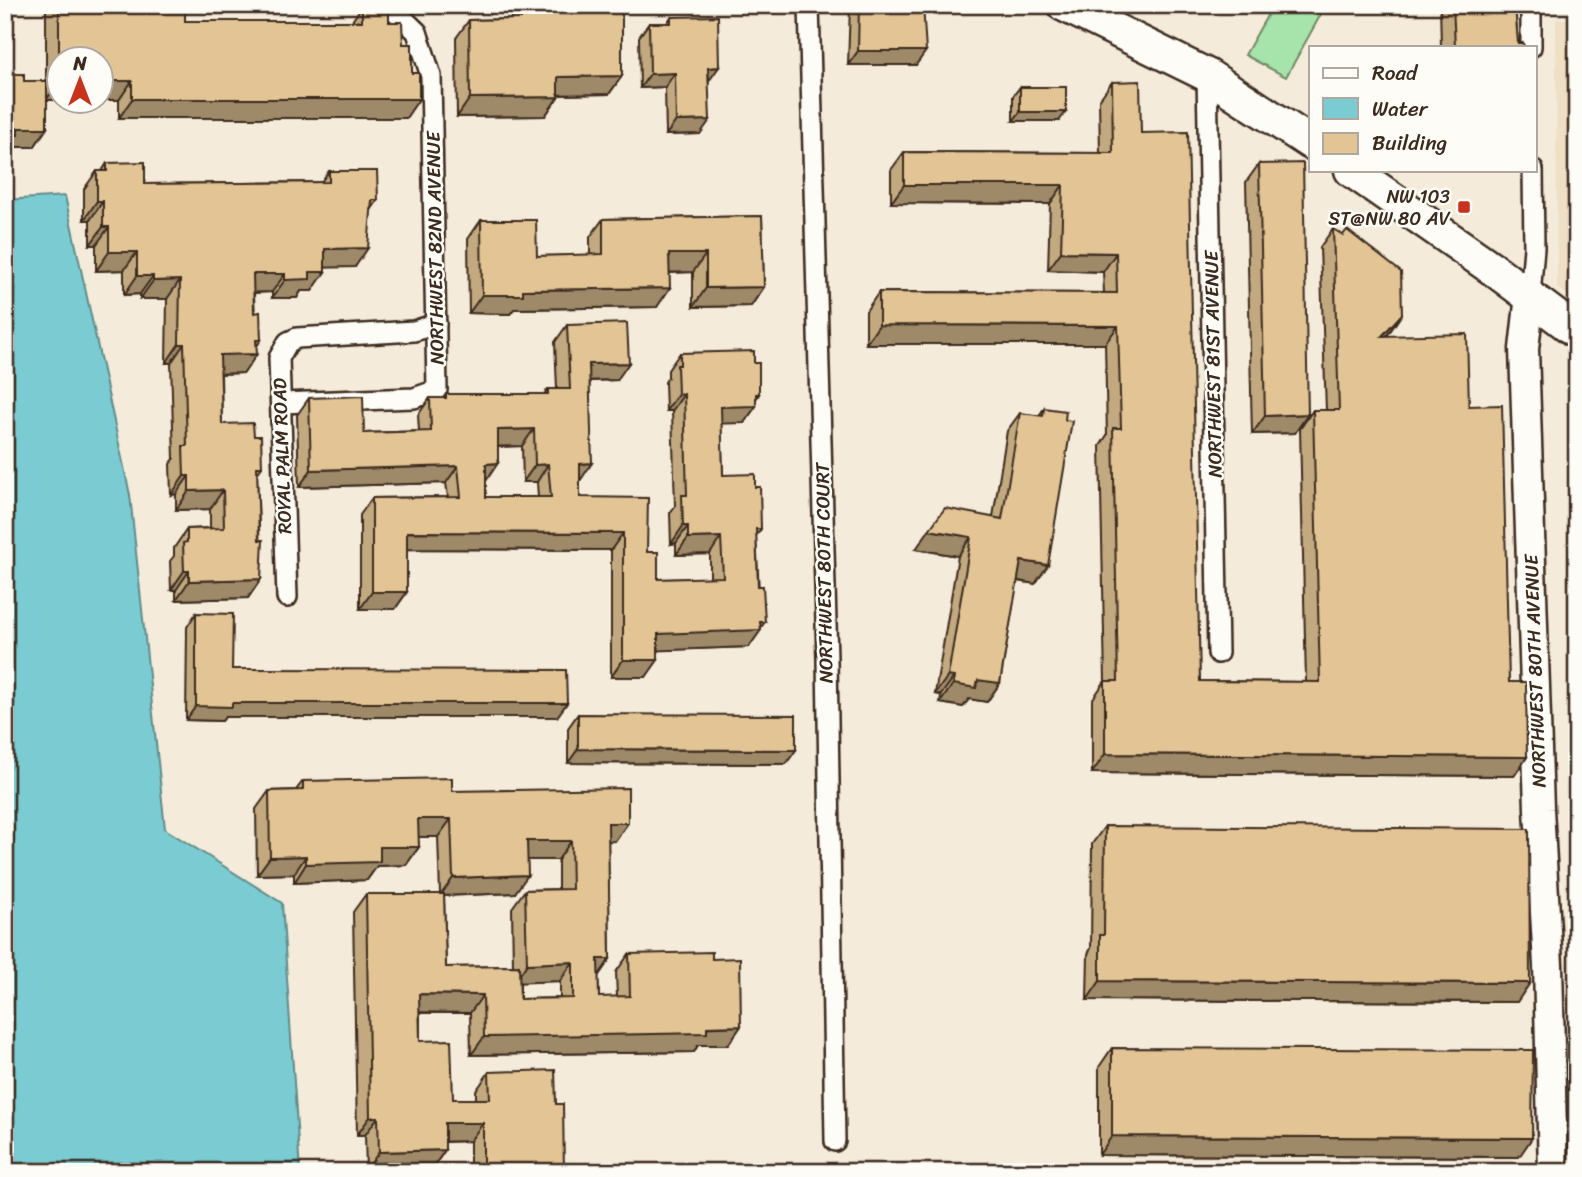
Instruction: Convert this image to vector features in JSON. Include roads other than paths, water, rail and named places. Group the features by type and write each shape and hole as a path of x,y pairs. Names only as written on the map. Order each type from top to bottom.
{"main road":[{"path":"1064,5 1207,75 1309,142"},
{"path":"1354,172 1530,295 1577,332"}],"street":[{"name":"NORTHWEST 82ND AVENUE","path":"281,403 414,398 437,390 431,76 417,32 389,5"},
{"name":"NORTHWEST 80TH COURT","path":"809,5 826,633 835,1141"},
{"path":"1531,5 1531,46"},
{"name":"NORTHWEST 81ST AVENUE","path":"1207,75 1218,653"},
{"name":"NORTHWEST 80TH AVENUE","path":"1533,172 1534,248 1524,349 1539,809 1548,965 1553,1172"},
{"name":"ROYAL PALM ROAD","path":"287,597 279,358 288,342 297,338 414,331 436,324"}],"water":[{"path":"65,196 130,495 165,829 282,903 300,1172 5,1172 5,200"}],"place":[{"name":"NW 103 ST@NW 80 AV","path":"1464,207"}]}
